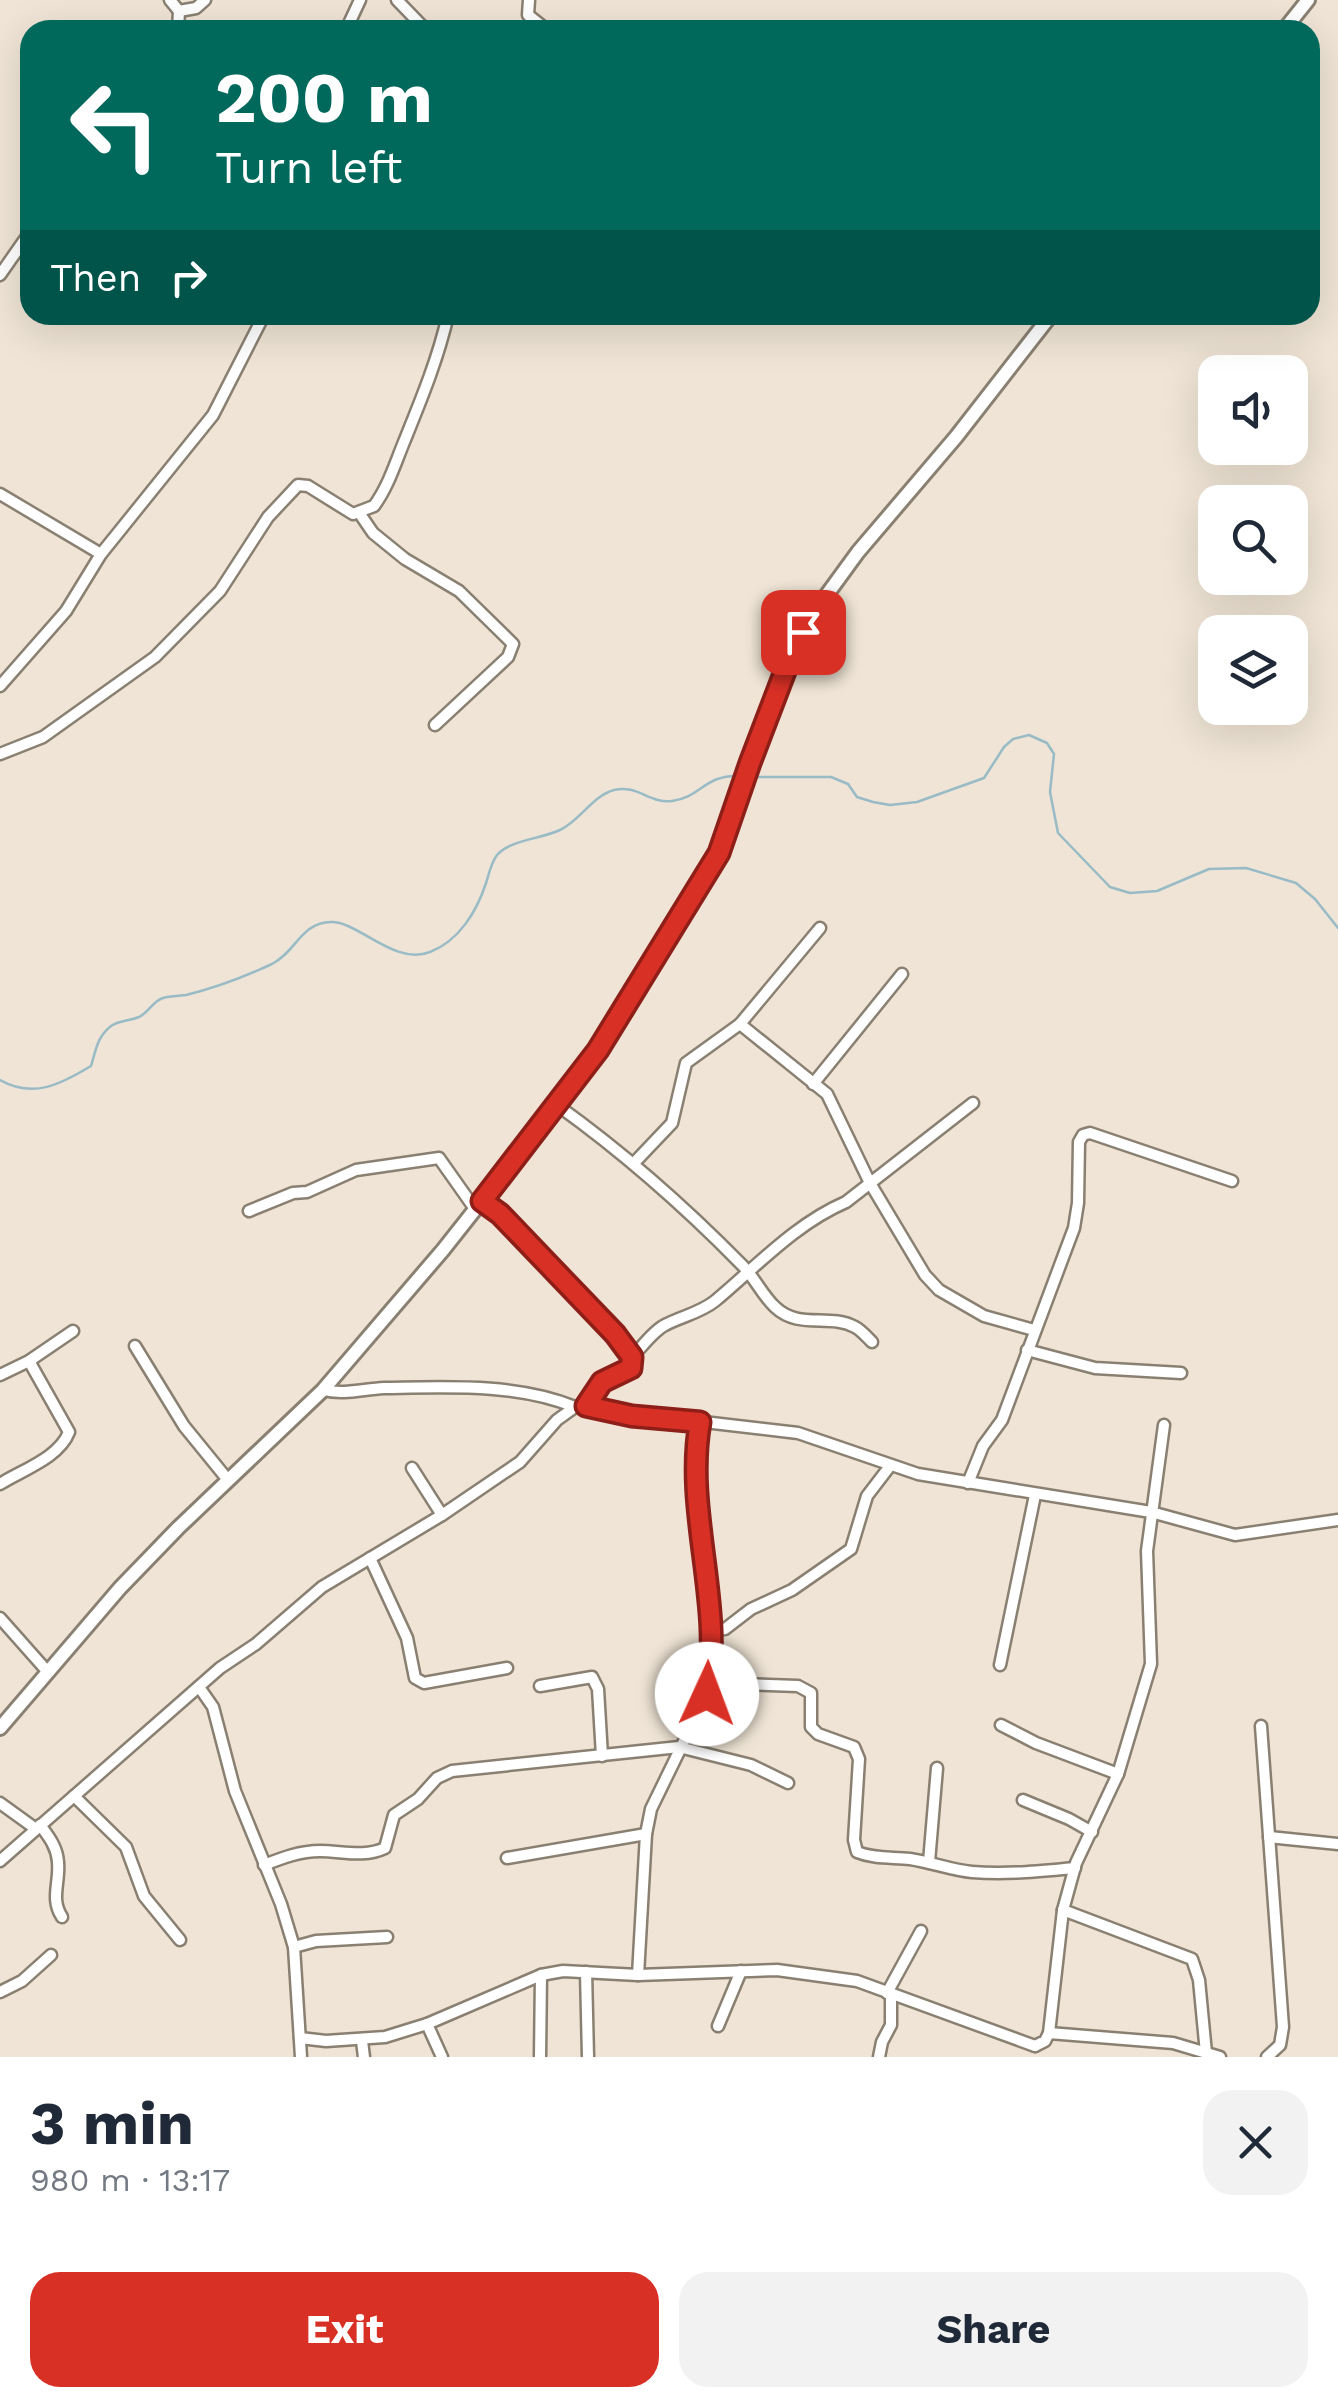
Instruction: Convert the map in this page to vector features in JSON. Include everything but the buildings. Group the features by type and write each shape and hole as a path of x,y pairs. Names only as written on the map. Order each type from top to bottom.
{"main road":[{"path":"1292,20 1308,0"},
{"path":"0,1728 120,1588 323,1390 478,1205 598,1050 719,853 792,653 815,611 858,552 1043,325"}],"street":[{"path":"170,0 179,12 179,20"},
{"path":"179,12 196,8 204,0"},
{"path":"397,0 416,20"},
{"path":"0,275 20,246"},
{"path":"0,686 66,611 101,554 213,415 259,325"},
{"path":"0,754 43,738 155,657 220,590 268,517 298,485 308,486 354,514 374,506 391,475 437,358 445,325"},
{"path":"0,494 101,554"},
{"path":"360,514 373,533 405,559 459,591 513,644 508,657 434,726"},
{"path":"634,1163 672,1123 686,1062 740,1024 820,928"},
{"path":"814,1084 902,974"},
{"path":"740,1024 827,1094 870,1183 939,1290 984,1316 1034,1330"},
{"path":"0,1861 199,1687 322,1588 442,1516 520,1462 557,1420 580,1407 602,1382 631,1368 632,1357 662,1326 713,1302 823,1212 846,1202 973,1103"},
{"path":"557,1105 634,1163 748,1270 774,1306 804,1322 854,1326 872,1342"},
{"path":"968,1483 983,1446 1002,1420 1074,1228 1079,1142 1083,1135 1090,1133 1232,1181"},
{"path":"249,1210 293,1193 307,1192 356,1170 438,1158 478,1205 500,1214 615,1334 632,1357"},
{"path":"0,1375 73,1331"},
{"path":"135,1346 184,1426 228,1480"},
{"path":"1027,1350 1095,1368 1180,1374"},
{"path":"0,1484 55,1450 69,1432 30,1360"},
{"path":"323,1390 488,1390 546,1395 580,1407 632,1416 798,1434 890,1466 968,1483 1151,1512 1235,1535 1338,1520"},
{"path":"638,1974 646,1834 651,1809 709,1683 708,1590 694,1468 700,1422"},
{"path":"300,2038 362,2041 427,2024 542,1975 563,1971 742,1971 809,1973 856,1981 1036,2052 1048,2033 1063,1910 1075,1868 1118,1774 1151,1664 1147,1551 1164,1426"},
{"path":"709,1632 725,1629 750,1609 792,1590 852,1549 867,1496 890,1466"},
{"path":"412,1468 442,1516"},
{"path":"1000,1666 1034,1494"},
{"path":"370,1558 407,1638 415,1678 424,1683 507,1668"},
{"path":"0,1618 48,1671"},
{"path":"540,1686 592,1678 598,1689 602,1756"},
{"path":"709,1683 798,1686 811,1693 811,1726 818,1734 854,1747 859,1759 856,1852 871,1858 929,1862 968,1872 1075,1868"},
{"path":"199,1687 213,1707 235,1791 294,1946 300,2057"},
{"path":"1001,1725 1036,1743 1118,1774"},
{"path":"1261,1726 1283,2027 1280,2045 1268,2057"},
{"path":"264,1865 289,1855 317,1851 380,1851 387,1842 394,1814 418,1799 443,1774 679,1748 751,1765 788,1782"},
{"path":"929,1862 937,1768"},
{"path":"74,1796 126,1847 144,1896 180,1940"},
{"path":"1023,1800 1092,1832"},
{"path":"0,1803 38,1827 53,1842 58,1859 54,1906 62,1917"},
{"path":"507,1858 646,1834"},
{"path":"1269,1837 1338,1844"},
{"path":"1063,1910 1192,1959 1199,1980 1206,2053"},
{"path":"879,2057 891,2025 889,1994 921,1931"},
{"path":"294,1946 387,1937"},
{"path":"0,1992 22,1981 51,1955"},
{"path":"718,2026 742,1971"},
{"path":"586,1972 588,2057"},
{"path":"540,2057 542,1975"},
{"path":"427,2024 442,2057"},
{"path":"1048,2033 1172,2043 1220,2057"},
{"path":"362,2041 364,2057"}],"waterway":[{"path":"753,777 831,777 848,784 857,797 873,802 917,802 984,778 1004,747 1013,739 1029,735 1047,743 1054,754 1050,792 1058,833 1110,887 1130,893 1157,891 1209,869 1246,868 1296,883 1338,928"},
{"path":"0,1080 36,1089 69,1078 91,1066 100,1039 111,1026 139,1017 163,998 208,989 272,964 305,932 321,924 342,924 403,953 430,952 450,941 466,924 493,861 503,850 560,830 614,790 672,801 719,778 741,776"}],"route":[{"path":"707,1694 708,1590 694,1468 700,1422 632,1416 586,1406 602,1382 631,1368 632,1357 615,1334 500,1214 482,1201 598,1050 698,891 730,827 750,763 803,632"}]}
